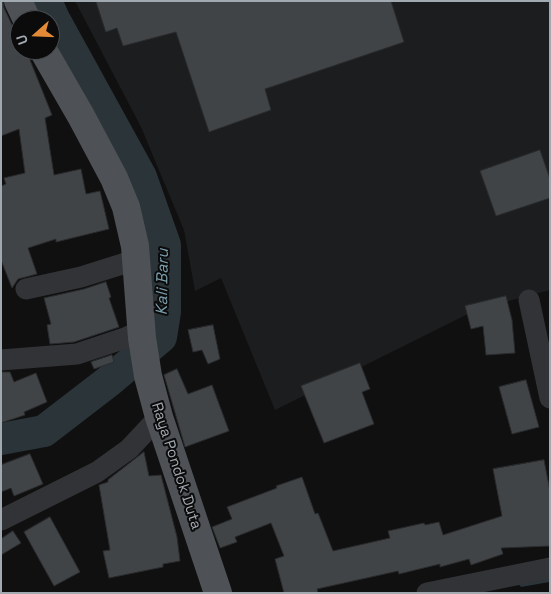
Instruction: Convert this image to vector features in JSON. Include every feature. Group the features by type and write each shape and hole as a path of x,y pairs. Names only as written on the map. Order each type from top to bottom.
{"main road":[{"name":"Raya Pondok Duta","path":"49,60 114,178 132,229 136,246 135,260 148,376 159,417 222,590"}],"street":[{"path":"26,289 80,277 135,260"},
{"path":"530,300 550,398"},
{"path":"1,360 76,354 142,334"},
{"path":"1,520 97,472 129,449 159,417"},
{"path":"427,593 550,568"}],"shaded area":[{"path":"75,1 550,1 550,290 478,309 275,410 221,278 195,291 184,230 141,127"}],"building":[{"path":"1,1 3,1 10,21 10,60 30,60 52,115 45,118 54,175 81,169 86,194 100,191 109,229 56,242 56,239 28,248 37,274 18,279 12,288 1,260 1,186 6,184 4,178 25,173 19,129 1,136"},
{"path":"96,1 391,1 404,42 265,89 271,110 209,132 176,32 123,46 117,28 106,32"},
{"path":"540,150 550,179 550,198 496,216 480,171"},
{"path":"106,282 111,297 109,298 119,327 74,342 50,344 47,325 51,324 44,298"},
{"path":"506,296 512,320 515,353 486,355 483,326 471,329 465,306"},
{"path":"213,325 220,359 208,364 202,350 193,352 188,330"},
{"path":"112,355 114,362 94,369 91,362"},
{"path":"360,363 370,389 362,392 374,424 324,443 301,386"},
{"path":"177,369 188,394 212,385 229,431 185,447 164,375"},
{"path":"1,372 10,372 14,382 36,373 47,402 24,412 25,415 1,423"},
{"path":"526,380 539,427 512,434 499,387"},
{"path":"144,452 149,476 161,475 177,537 180,561 163,564 163,567 109,578 103,551 110,550 99,485 108,482 108,480"},
{"path":"30,454 43,484 14,496 11,488 1,492 1,465"},
{"path":"544,460 550,491 550,546 501,548 503,554 471,565 469,559 440,567 440,564 399,574 398,571 317,589 318,593 284,593 275,559 284,556 271,523 235,537 237,542 220,548 212,527 232,519 227,507 302,477 315,514 318,513 333,551 390,538 388,531 424,523 425,525 439,522 443,535 502,516 493,469"},
{"path":"50,517 80,572 54,586 24,532"},
{"path":"13,531 21,543 1,555 1,539"}],"waterway":[{"name":"Kali Baru","path":"1,439 44,431 109,381 161,337 165,312 165,245 141,177 54,19 46,1"},
{"path":"522,584 550,579"}]}
